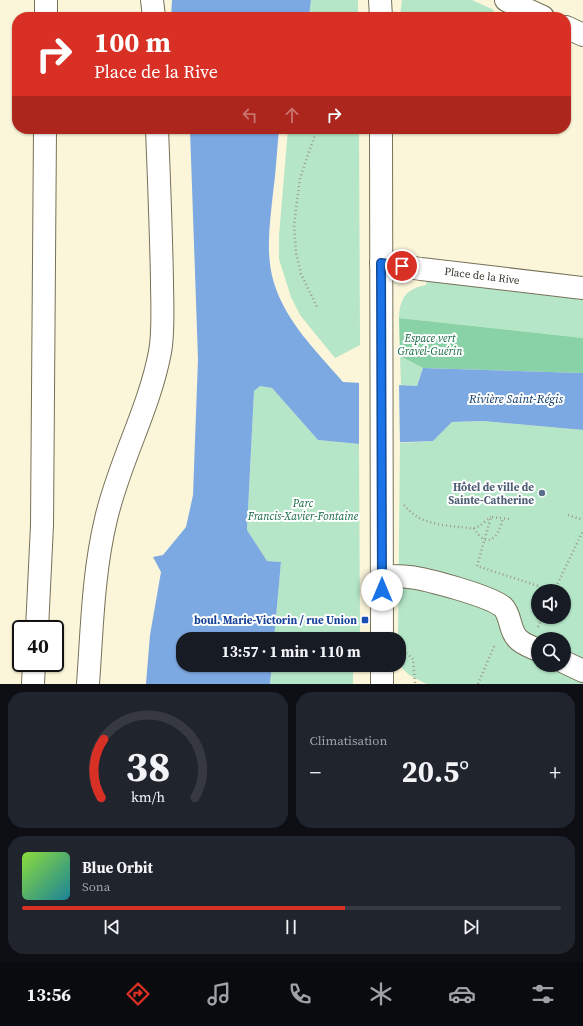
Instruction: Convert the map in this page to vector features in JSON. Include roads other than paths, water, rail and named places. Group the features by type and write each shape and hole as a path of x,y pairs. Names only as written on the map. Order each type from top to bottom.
{"street":[{"path":"46,0 46,12"},
{"path":"152,0 153,12"},
{"path":"380,0 381,12"},
{"path":"506,0 532,12"},
{"path":"571,30 583,35"},
{"path":"37,620 42,525 45,134"},
{"path":"88,684 96,577 106,518 115,488 146,403 155,374 160,350 162,274 158,134"},
{"path":"381,134 382,632"},
{"name":"Place de la Rive","path":"381,263 583,288"},
{"path":"382,576 409,577 428,580 469,592 498,604 504,608 508,614 516,638 531,647"},
{"path":"571,665 583,671"},
{"path":"33,684 34,672"},
{"path":"382,672 382,684"}],"water":[{"path":"172,0 311,0 310,12 171,12"},
{"name":"Rivière Saint-Régis","path":"190,134 279,134 269,238 271,272 279,297 294,324 343,382 417,386 423,368 583,373 583,430 483,421 452,422 433,441 359,444 318,440 272,388 260,386 254,391 247,530 267,561 281,562 275,632 176,632 176,672 271,672 270,684 146,684 150,635 161,572 153,557 163,555 186,527 193,495 198,359"}],"place":[{"name":"Hôtel de ville de Sainte-Catherine","path":"542,493"},
{"name":"boul. Marie-Victorin / rue Union","path":"365,620"}],"park label":[{"name":"Espace vert Gravel-Guérin","path":"430,344"},
{"name":"Parc Francis-Xavier-Fontaine","path":"303,509"}]}
